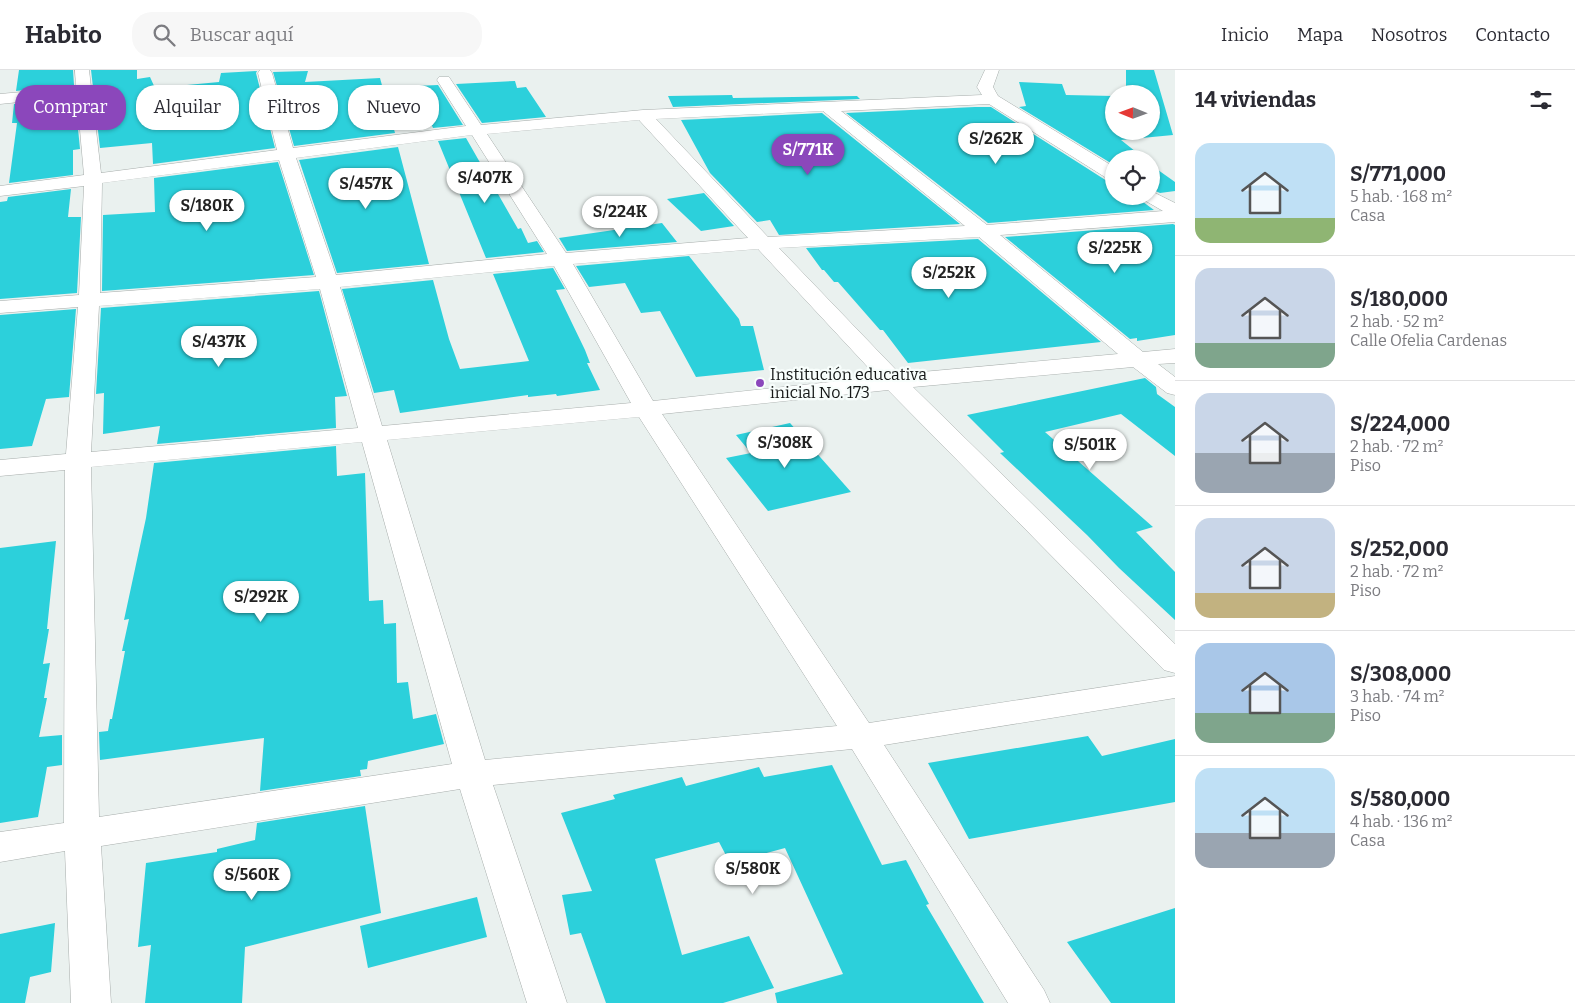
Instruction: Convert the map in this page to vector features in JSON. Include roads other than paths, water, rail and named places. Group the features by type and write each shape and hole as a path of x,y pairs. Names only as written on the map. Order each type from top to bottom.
{"street":[{"path":"82,70 83,85"},
{"path":"992,70 985,87 992,99 1105,170"},
{"path":"265,72 286,154 328,282 472,774 547,1003"},
{"path":"444,80 560,259 646,409 861,736 1030,1003"},
{"path":"0,99 15,98"},
{"path":"0,191 475,130 643,116 992,99"},
{"path":"827,107 983,231 1137,359 1175,388"},
{"path":"643,116 894,382 1175,662"},
{"path":"88,130 93,180 78,461 82,835 91,1003"},
{"path":"1160,202 1175,210"},
{"path":"0,307 328,282 560,259 764,243 983,231 1175,216"},
{"path":"0,468 646,409 894,382 1175,356"},
{"path":"0,847 472,774 861,736 1175,688"}],"place":[{"name":"Institución educativa inicial No. 173","path":"760,383"}]}
